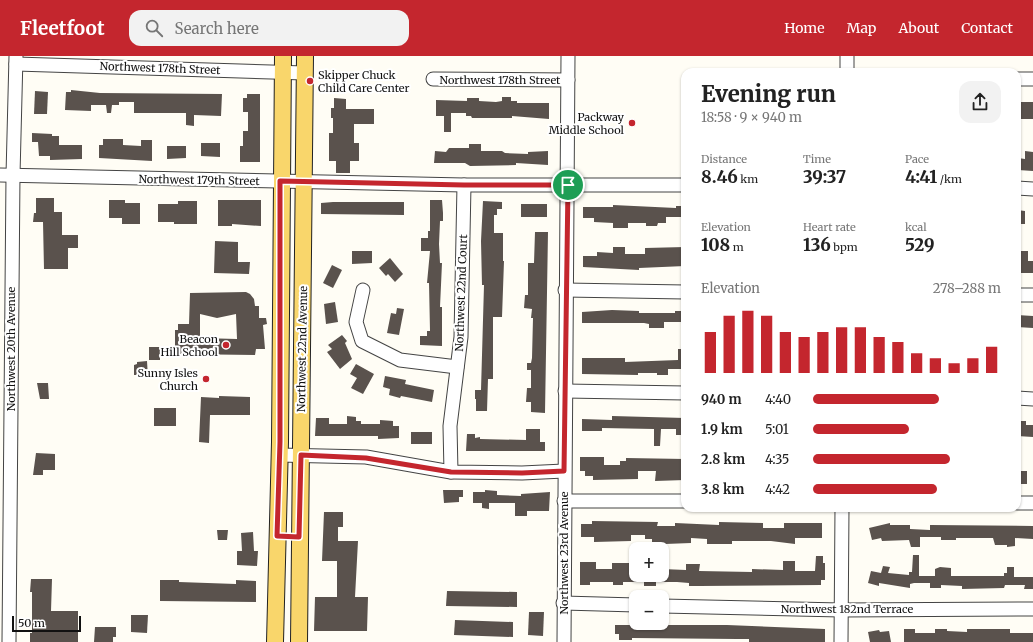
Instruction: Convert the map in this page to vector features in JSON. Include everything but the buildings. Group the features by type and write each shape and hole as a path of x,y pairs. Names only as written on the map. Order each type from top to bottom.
{"main road":[{"name":"Northwest 22nd Avenue","path":"275,642 279,455 282,56"},
{"name":"Northwest 22nd Avenue","path":"299,642 305,56"},
{"path":"277,536 299,537"}],"street":[{"name":"Northwest 23rd Avenue","path":"564,642 565,290 568,185 568,56"},
{"path":"847,56 847,68"},
{"name":"Northwest 178th Street","path":"16,60 305,73"},
{"name":"Northwest 20th Avenue","path":"9,642 6,175 16,60"},
{"name":"Northwest 178th Street","path":"432,79 568,80"},
{"path":"1021,79 1033,79"},
{"name":"Northwest 179th Street","path":"6,175 464,185 681,185"},
{"name":"Northwest 22nd Court","path":"451,472 450,426 461,337 464,185"},
{"path":"1021,188 1033,189"},
{"path":"363,290 356,322 362,341 400,360 457,366"},
{"path":"565,290 681,292"},
{"path":"1021,295 1033,295"},
{"path":"565,391 681,393"},
{"path":"1021,398 1033,398"},
{"path":"279,455 366,458 451,472 522,473 564,471"},
{"path":"564,501 681,501"},
{"path":"1021,503 1033,503"},
{"path":"841,642 842,512"},
{"path":"563,603 629,605"},
{"name":"Northwest 182nd Terrace","path":"669,606 841,610 1033,609"}],"place":[{"name":"Skipper Chuck Child Care Center","path":"310,81"},
{"name":"Packway Middle School","path":"632,123"},
{"name":"Beacon Hill School","path":"226,345"},
{"name":"Sunny Isles Church","path":"206,379"}],"route":[{"path":"280,181 464,185 568,185 565,290 564,471 522,473 451,472 366,458 301,455 299,537 277,536 280,442 280,181"}]}
